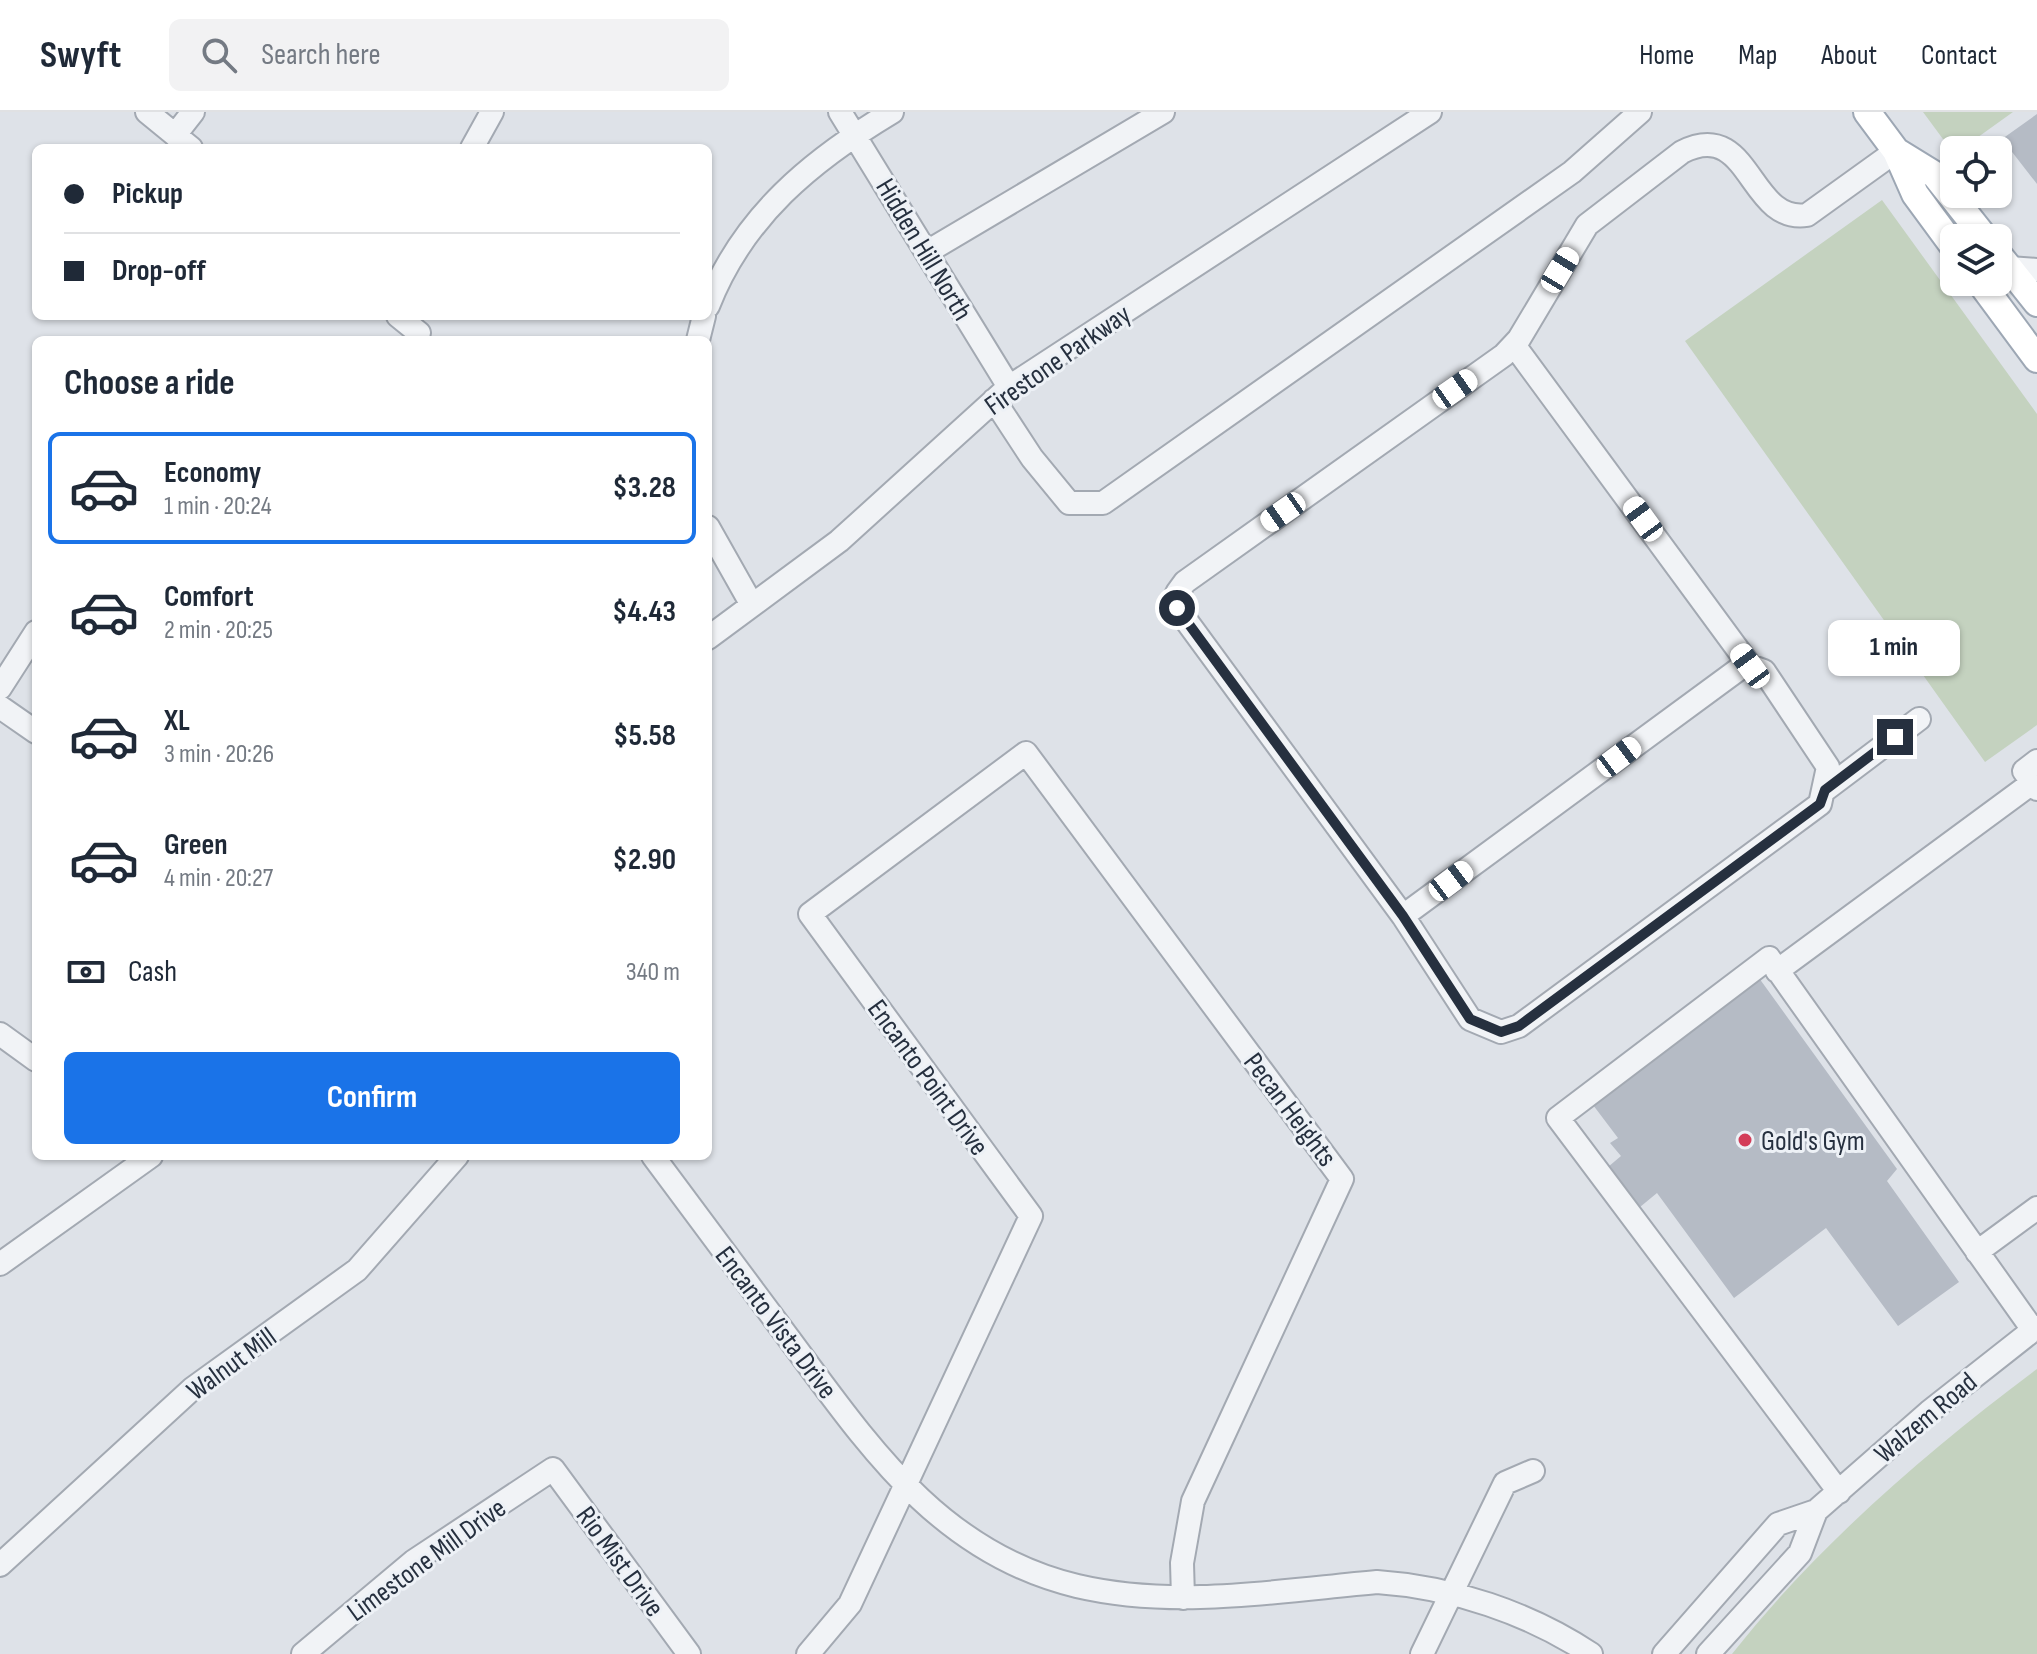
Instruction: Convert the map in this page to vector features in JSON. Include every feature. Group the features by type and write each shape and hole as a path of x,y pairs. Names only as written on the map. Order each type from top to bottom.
{"main road":[{"path":"1867,112 1896,151 1915,194 1940,228"},
{"path":"1896,151 1935,175 1974,224"},
{"path":"2012,272 2037,303"},
{"path":"1990,296 2037,359"}],"street":[{"path":"147,112 183,141 193,112"},
{"path":"474,144 492,112"},
{"name":"Hidden Hill North","path":"840,112 927,252 1032,458 1069,503 1103,503 1572,172 1640,112"},
{"path":"712,297 730,259 768,206 803,173 855,134 892,112"},
{"path":"927,252 1163,112"},
{"name":"Firestone Parkway","path":"712,635 839,541 1001,394 1430,112"},
{"path":"1514,345 1750,666 1764,671 1828,767 1820,804 1519,1026 1501,1032 1470,1019 1403,916 1177,608 1177,593 1185,582 1514,345 1587,225 1682,152 1696,145 1715,144 1731,151 1777,210 1794,217 1807,215 1896,151"},
{"path":"2012,263 2037,270"},
{"path":"712,534 752,605"},
{"path":"0,688 32,638"},
{"path":"1403,916 1739,669 1750,666"},
{"path":"0,707 32,729"},
{"path":"1825,790 1919,719"},
{"name":"Encanto Point Drive","path":"808,1654 850,1604 1031,1216 810,914 1026,753"},
{"name":"Pecan Heights","path":"1026,753 1342,1179 1193,1501 1182,1563 1183,1598"},
{"path":"1777,971 2035,778"},
{"path":"1839,1492 1558,1118 1769,958 1977,1252 2035,1328"},
{"path":"0,1034 32,1057"},
{"path":"6,1252 145,1160"},
{"name":"Walnut Mill","path":"0,1565 192,1389 357,1270 453,1160"},
{"name":"Encanto Vista Drive","path":"656,1160 903,1486"},
{"path":"1977,1252 2037,1208"},
{"name":"Walzem Road","path":"1664,1654 1778,1524 1816,1511 1929,1412 2035,1328"},
{"name":"Limestone Mill Drive","path":"303,1654 414,1561 553,1469"},
{"name":"Rio Mist Drive","path":"553,1469 689,1654"},
{"path":"1422,1654 1505,1483 1533,1471"},
{"path":"903,1486 970,1540 1046,1577 1105,1591 1183,1598 1377,1582 1450,1592 1485,1603 1572,1641 1591,1654"},
{"name":"Walzem Road","path":"1708,1654 1800,1553 1816,1511"}],"green space":[{"path":"1923,112 2013,112 1980,136 1941,136"},
{"path":"1882,200 1940,280 1940,296 1952,296 2037,414 2037,725 1985,762 1685,341"},
{"path":"2037,1369 2037,1654 1732,1654 1800,1575 1875,1502 1955,1433"}],"building":[{"path":"2037,114 2037,184 2012,152 2012,136 2006,136"},
{"name":"Gold's Gym","path":"1759,978 1897,1169 1887,1181 1959,1282 1898,1326 1826,1228 1734,1298 1657,1193 1640,1207 1608,1167 1621,1156 1610,1143 1618,1138 1590,1101"}],"place":[{"name":"Gold's Gym","path":"1745,1140"}],"route":[{"path":"1177,608 1403,916 1470,1019 1482,1027 1501,1032 1519,1026 1820,804 1825,790 1895,737"}]}
